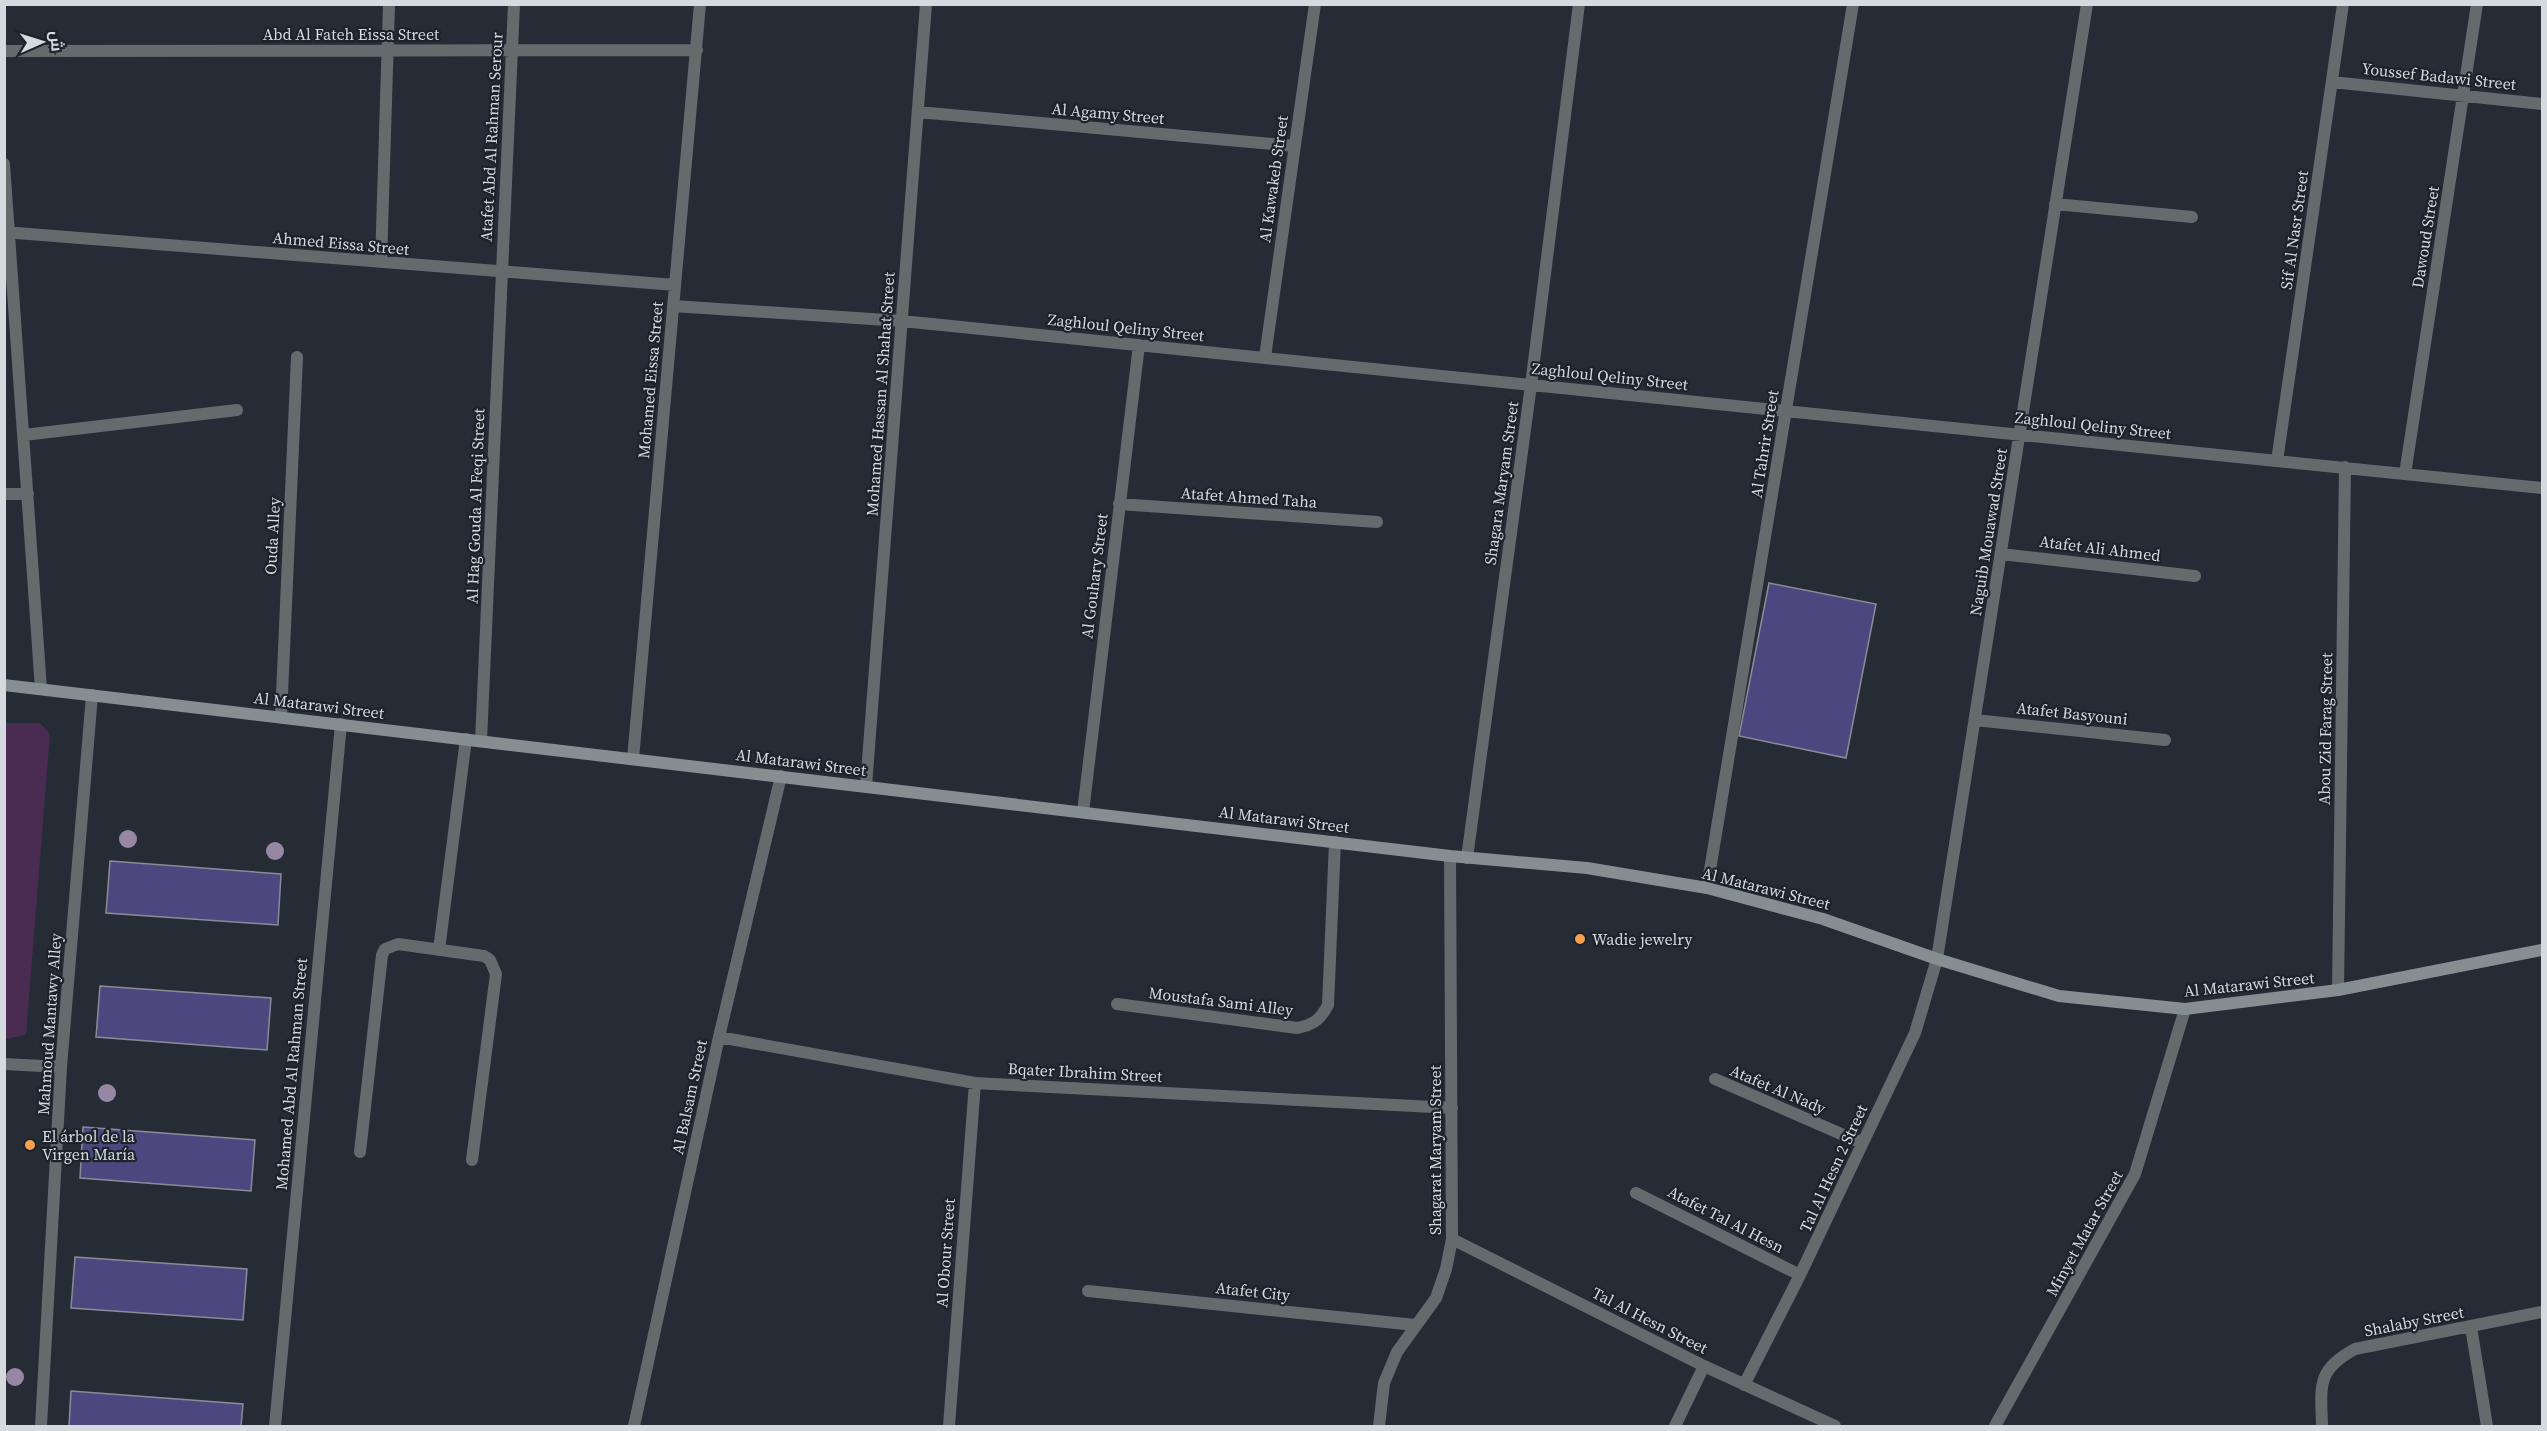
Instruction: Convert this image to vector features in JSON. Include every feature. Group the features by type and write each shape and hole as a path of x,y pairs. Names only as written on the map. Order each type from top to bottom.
{"street":[{"path":"381,262 389,4"},
{"name":"Atafet Abd Al Rahman Serour","path":"501,272 514,4"},
{"name":"Mohamed Eissa Street","path":"633,759 700,4"},
{"name":"Mohamed Hassan Al Shahat Street","path":"866,786 927,4"},
{"name":"Al Kawakeb Street","path":"1265,357 1315,4"},
{"name":"Shagara Maryam Street","path":"1467,858 1531,385 1579,4"},
{"name":"Al Tahrir Street","path":"1707,888 1853,4"},
{"name":"Naguib Mouawad Street","path":"1937,958 2087,4"},
{"name":"Sif Al Nasr Street","path":"2277,461 2343,4"},
{"name":"Dawoud Street","path":"2405,474 2477,4"},
{"name":"Abd Al Fateh Eissa Street","path":"4,51 696,50"},
{"name":"Youssef Badawi Street","path":"2332,82 2542,104"},
{"name":"Al Agamy Street","path":"918,112 1295,147"},
{"path":"4,164 41,689"},
{"path":"2055,204 2192,217"},
{"name":"Ahmed Eissa Street","path":"7,232 675,285"},
{"name":"Al Hag Gouda Al Feqi Street","path":"481,741 501,272"},
{"name":"Zaghloul Qeliny Street","path":"673,306 902,321 2542,488"},
{"name":"Al Gouhary Street","path":"1083,812 1138,345"},
{"name":"Ouda Alley","path":"281,717 297,357"},
{"path":"24,435 237,410"},
{"name":"Abou Zid Farag Street","path":"2338,990 2345,468"},
{"path":"4,494 28,494"},
{"name":"Atafet Ahmed Taha","path":"1119,504 1377,522"},
{"name":"Atafet Ali Ahmed","path":"2001,554 2195,576"},
{"name":"Al Matarawi Street","path":"4,684 1449,856 1587,868 1707,888 1823,919 2059,996 2185,1010 2338,990 2542,950"},
{"name":"Mahmoud Mantawy Alley","path":"41,1426 61,1067 93,695"},
{"name":"Atafet Basyouni","path":"1975,720 2165,740"},
{"name":"Mohamed Abd Al Rahman Street","path":"275,1426 341,724"},
{"path":"439,950 466,739"},
{"name":"Al Balsam Street","path":"634,1426 719,1037 781,776"},
{"name":"Moustafa Sami Alley","path":"1117,1004 1297,1028 1310,1026 1321,1018 1328,1005 1335,842"},
{"name":"Shagarat Maryam Street","path":"1379,1426 1384,1383 1397,1352 1436,1298 1446,1269 1452,1239 1449,856"},
{"path":"360,1152 382,955 385,949 398,944 484,956 490,960 496,974 472,1160"},
{"name":"Tal Al Hesn 2 Street","path":"1744,1385 1800,1275 1916,1034 1937,958"},
{"name":"Minyet Matar Street","path":"1995,1426 2135,1174 2185,1010"},
{"name":"Bqater Ibrahim Street","path":"719,1037 975,1083 1452,1108"},
{"path":"4,1064 61,1067"},
{"name":"Atafet Al Nady","path":"1715,1079 1862,1143"},
{"name":"Al Obour Street","path":"949,1426 975,1083"},
{"name":"Atafet Tal Al Hesn","path":"1636,1193 1800,1275"},
{"name":"Tal Al Hesn Street","path":"1452,1239 1704,1366 1835,1426"},
{"name":"Atafet City","path":"1088,1291 1415,1325"},
{"name":"Shalaby Street","path":"2322,1426 2323,1377 2336,1360 2355,1349 2542,1312"},
{"path":"2471,1327 2487,1426"},
{"path":"1675,1426 1704,1366"}],"shaded area":[{"path":"5,723 40,723 50,734 26,1035 5,1039"}],"building":[{"path":"1769,583 1876,604 1846,758 1739,736"},
{"path":"110,861 281,874 278,925 106,913"},
{"path":"100,986 271,998 267,1050 96,1037"},
{"path":"83,1127 255,1140 251,1191 80,1178"},
{"path":"75,1257 247,1269 243,1320 71,1308"},
{"path":"71,1391 243,1404 241,1426 69,1426"}],"place":[{"name":"Wadie jewelry","path":"1580,939"},
{"name":"El árbol de la Virgen María","path":"30,1145"}]}
